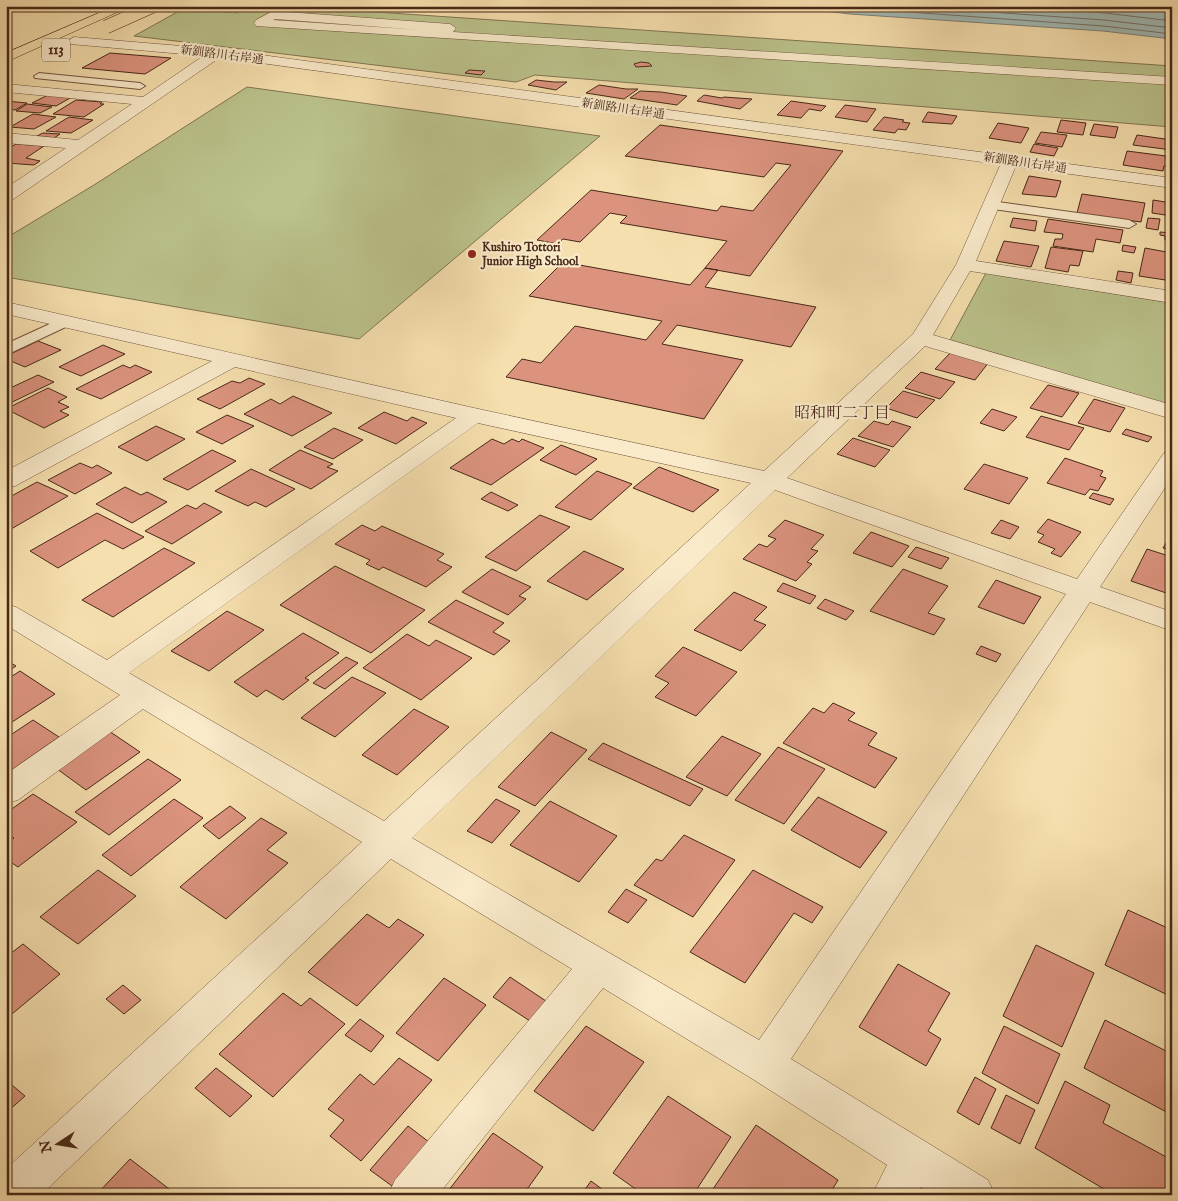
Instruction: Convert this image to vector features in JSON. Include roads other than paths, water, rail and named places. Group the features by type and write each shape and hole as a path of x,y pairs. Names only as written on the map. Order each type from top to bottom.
{"main road":[{"name":"113","path":"6,58 125,6"},
{"name":"113","path":"45,55 153,6"},
{"name":"113","path":"22,37 74,41"},
{"name":"113","path":"6,72 30,62"}],"street":[{"path":"273,15 450,28 441,34 1172,81"},
{"name":"新釧路川右岸通","path":"74,41 217,53 1172,183"},
{"path":"6,196 217,53"},
{"path":"6,88 145,101"},
{"path":"6,138 79,145"},
{"path":"10,1195 920,338 965,265 1010,161"},
{"path":"965,265 1172,297"},
{"path":"6,308 474,415 770,480 1172,622"},
{"path":"920,338 1172,412"},
{"path":"6,481 232,360"},
{"path":"107,674 474,415"},
{"path":"765,1065 1172,458"},
{"path":"6,613 765,1065 973,1195"},
{"path":"6,791 141,695"},
{"path":"410,1195 598,966"},
{"path":"894,1195 913,1157"}],"lane":[{"path":"22,6 46,8"},
{"path":"39,76 140,86"},
{"path":"68,94 92,81"},
{"path":"991,206 1129,224"},
{"path":"6,350 65,322"}],"water":[{"path":"780,6 1172,6 1172,39 1103,31 850,14"}],"place":[{"name":"Kushiro Tottori Junior High School","path":"472,254"}],"district":[{"name":"昭和町二丁目","path":"842,414"}]}
